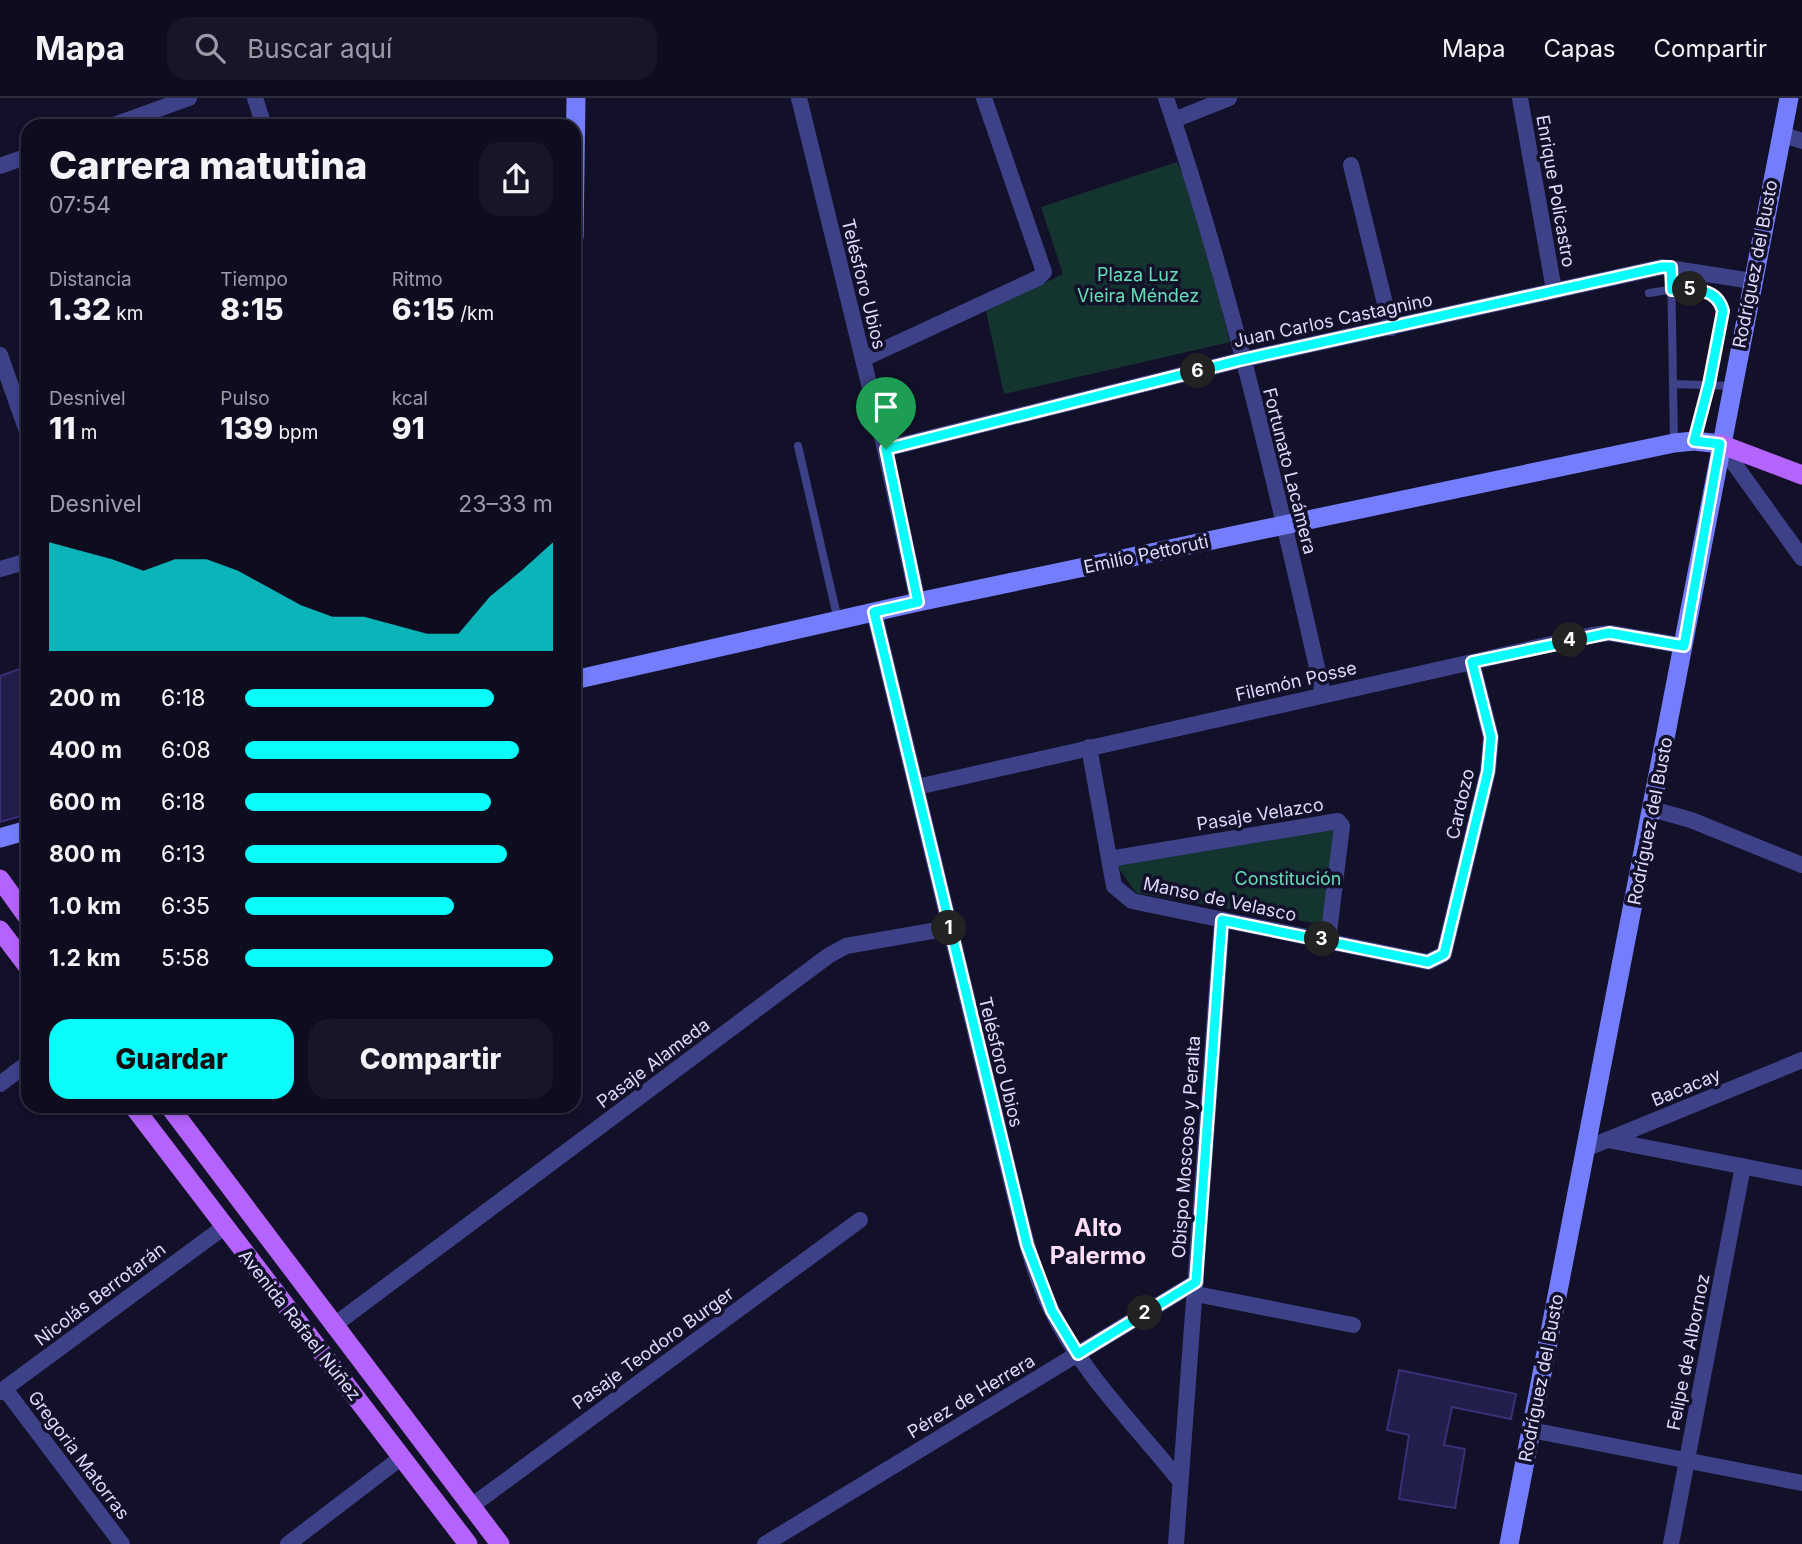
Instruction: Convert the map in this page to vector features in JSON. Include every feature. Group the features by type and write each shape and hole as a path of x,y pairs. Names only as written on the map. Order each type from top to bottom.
{"main road":[{"path":"576,98 576,119"},
{"name":"Rodríguez del Busto","path":"1509,1544 1684,646 1731,386 1789,98"},
{"name":"Emilio Pettoruti","path":"581,678 918,602 1674,443 1694,441 1720,444"},
{"path":"1720,444 1802,475"},
{"path":"0,838 21,832"},
{"path":"0,879 21,908"},
{"path":"0,930 21,958"},
{"name":"Avenida Rafael Núñez","path":"138,1113 468,1544"},
{"name":"Avenida Rafael Núñez","path":"174,1113 499,1544"}],"street":[{"path":"130,119 189,98"},
{"path":"255,98 262,119"},
{"path":"863,359 1038,278 1044,272 984,98"},
{"name":"Fortunato Lacámera","path":"1166,98 1205,214 1285,525 1323,694"},
{"path":"1174,120 1229,98"},
{"name":"Enrique Policastro","path":"1520,98 1554,290"},
{"name":"Telésforo Ubios","path":"803,99 886,449 918,602"},
{"path":"1781,134 1802,141"},
{"path":"0,166 21,158"},
{"path":"1351,165 1391,328"},
{"name":"Juan Carlos Castagnino","path":"886,449 1241,360 1554,290 1671,267 1752,281"},
{"path":"0,355 21,414"},
{"path":"1720,444 1802,558"},
{"path":"0,569 21,563"},
{"name":"Telésforo Ubios","path":"874,612 1027,1245 1052,1311 1078,1354 1179,1480"},
{"name":"Filemón Posse","path":"917,786 1323,694 1609,633 1684,646"},
{"name":"Cardozo","path":"1444,954 1488,771 1491,737 1472,662"},
{"path":"1089,747 1109,859"},
{"path":"1652,809 1691,820 1802,866"},
{"name":"Pasaje Velazco","path":"1109,859 1338,821 1342,826 1328,940"},
{"name":"Manso de Velasco","path":"1109,859 1114,886 1132,901 1428,962 1444,954"},
{"name":"Obispo Moscoso y Peralta","path":"1176,1544 1222,920"},
{"name":"Pasaje Alameda","path":"333,1326 828,956 846,946 870,940 949,928"},
{"name":"Bacacay","path":"1585,1149 1802,1060"},
{"path":"0,1084 21,1068"},
{"path":"1608,1140 1802,1178"},
{"name":"Felipe de Albornoz","path":"1671,1544 1743,1166"},
{"name":"Pasaje Teodoro Burger","path":"470,1507 860,1220"},
{"name":"Nicolás Berrotarán","path":"3,1390 224,1227"},
{"path":"1196,1288 1353,1325"},
{"name":"Pérez de Herrera","path":"765,1544 1078,1354 1196,1288"},
{"name":"Gregoria Matorras","path":"3,1390 122,1544"},
{"path":"1531,1430 1802,1483"},
{"path":"288,1544 402,1457"}],"lane":[{"path":"1671,267 1674,443"},
{"path":"1649,293 1693,289 1712,293 1720,300 1723,311 1709,384 1694,441"},
{"path":"1673,384 1731,386"},
{"path":"798,446 838,620"}],"green space":[{"name":"Plaza Luz Vieira Méndez","path":"1177,162 1194,199 1230,342 1004,394 986,311 1063,274 1041,207"},
{"name":"Constitución","path":"1334,829 1326,925 1136,893 1115,863"}],"building":[{"path":"21,668 21,816 0,822 0,676"},
{"path":"1399,1370 1516,1394 1511,1419 1452,1407 1444,1445 1465,1449 1455,1508 1399,1499 1409,1435 1387,1430"}],"district":[{"name":"Alto Palermo","path":"1098,1241"}],"route":[{"path":"1662,267 1671,267 1672,290 1693,289 1712,293 1720,300 1723,311 1709,384 1694,441 1720,444 1684,646 1609,633 1472,662 1491,737 1488,771 1444,954 1436,960 1428,962 1222,920 1196,1282 1078,1354 1052,1311 1038,1280 1027,1245 874,612 918,602 886,449 1241,360 1662,267"}]}
